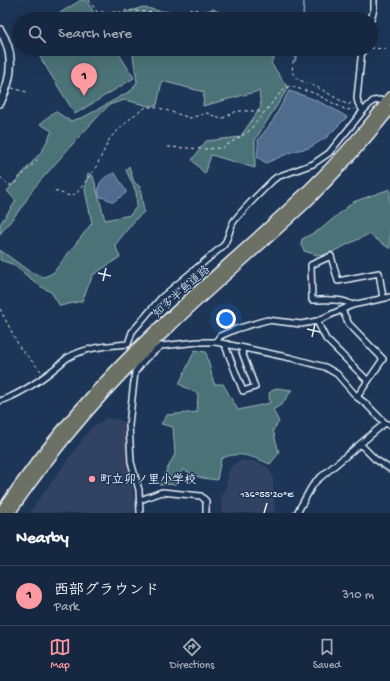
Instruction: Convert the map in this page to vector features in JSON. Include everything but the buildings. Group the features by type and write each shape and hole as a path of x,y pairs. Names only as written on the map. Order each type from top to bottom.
{"highway":[{"name":"知多半島道路","path":"0,513 21,481 49,446 87,400 116,369 166,320 300,198 355,140 390,97"},
{"name":"知多半島道路","path":"10,513 28,486 93,405 175,321 306,203 361,145 390,110"}],"street":[{"path":"373,12 374,0"},
{"path":"0,30 7,42 11,67 7,87 0,103"},
{"path":"360,106 358,81 361,56"},
{"path":"0,401 36,384 67,358 73,355 104,346 128,344 132,332 161,298 223,246 227,241 235,220 273,180 277,177 313,164 329,153 360,106 380,100"},
{"path":"352,305 349,302 342,301 312,300 311,265 331,256 338,281 378,273 384,298"},
{"path":"216,342 218,337 267,320 301,324 317,321 352,305 390,297"},
{"path":"342,310 350,324 383,359 357,397"},
{"path":"317,321 326,339 368,381"},
{"path":"140,513 139,490 130,454 129,425 135,372 145,359 161,346 198,342 216,342 227,344 291,358 330,369 337,374 357,397 387,424 315,482 297,513"},
{"path":"227,344 226,348 243,391 255,387 242,352 242,348"},
{"path":"361,445 375,459 390,469"},
{"path":"140,500 162,492 201,496 206,500 206,513"}],"path":[{"path":"89,0 97,12"},
{"path":"176,12 194,9 204,12"},
{"path":"124,12 145,12"},
{"path":"378,48 387,49"},
{"path":"294,56 292,72 297,79 319,88 348,105 360,106"},
{"path":"168,147 205,149 222,148 248,132 262,113 273,103 282,91 289,86 314,93 346,110 353,110 360,106"},
{"path":"7,87 27,92"},
{"path":"55,191 70,196 77,193 95,169 110,138 133,116 146,107 156,107 190,118 204,113 221,119 237,111 257,111 262,113"},
{"path":"0,178 13,185 38,159"},
{"path":"0,309 20,348 46,376"}],"shaded area":[{"path":"289,91 319,102 347,117 327,137 309,148 294,151 266,163 257,157 258,140 272,122"},
{"path":"115,173 126,193 113,202 100,197 98,189 101,182 107,176"},
{"name":"町立卯ノ里小学校","path":"106,418 120,420 127,425 128,460 135,513 29,513 90,429"},
{"path":"243,460 254,461 266,466 271,472 273,478 275,513 223,513 221,497 226,486 229,469 235,463"}],"green space":[{"path":"81,0 86,0 94,12 61,12"},
{"path":"143,7 159,11 178,12 127,12"},
{"path":"213,9 219,12 202,12"},
{"path":"39,56 120,56 134,78 75,114"},
{"path":"133,56 276,56 271,63 288,88 255,140 255,168 211,155 205,174 192,160 206,141 240,137 261,107 259,91 203,106 204,92 162,81 157,105 149,106 125,100 109,105 33,189 22,207 0,234 0,224 16,201 7,191 42,151 52,131 40,124 55,111 70,121 84,117 132,90 137,82"},
{"path":"129,166 134,182 140,187 144,212 135,220 115,245 120,257 93,275 82,301 60,306 51,292 40,286 12,264 0,260 0,250 29,271 44,277 53,273 92,223 85,190 88,173 93,176 105,220 130,215 137,206 136,192 126,170"},
{"path":"390,189 390,249 369,234 324,256 304,251 301,244 302,239 321,229 353,202"},
{"path":"195,350 206,352 214,384 223,384 238,410 270,403 269,393 276,388 292,390 282,404 273,410 279,422 273,430 279,453 270,464 252,457 239,455 227,456 221,459 217,480 199,477 183,469 176,484 159,485 175,454 173,427 161,424 167,415 197,412 198,394 179,384"}],"waterway":[{"path":"303,12 304,0"},
{"path":"295,61 296,56"}],"place":[{"name":"西部グラウンド","path":"84,96"},
{"name":"町立卯ノ里小学校","path":"92,479"}]}
